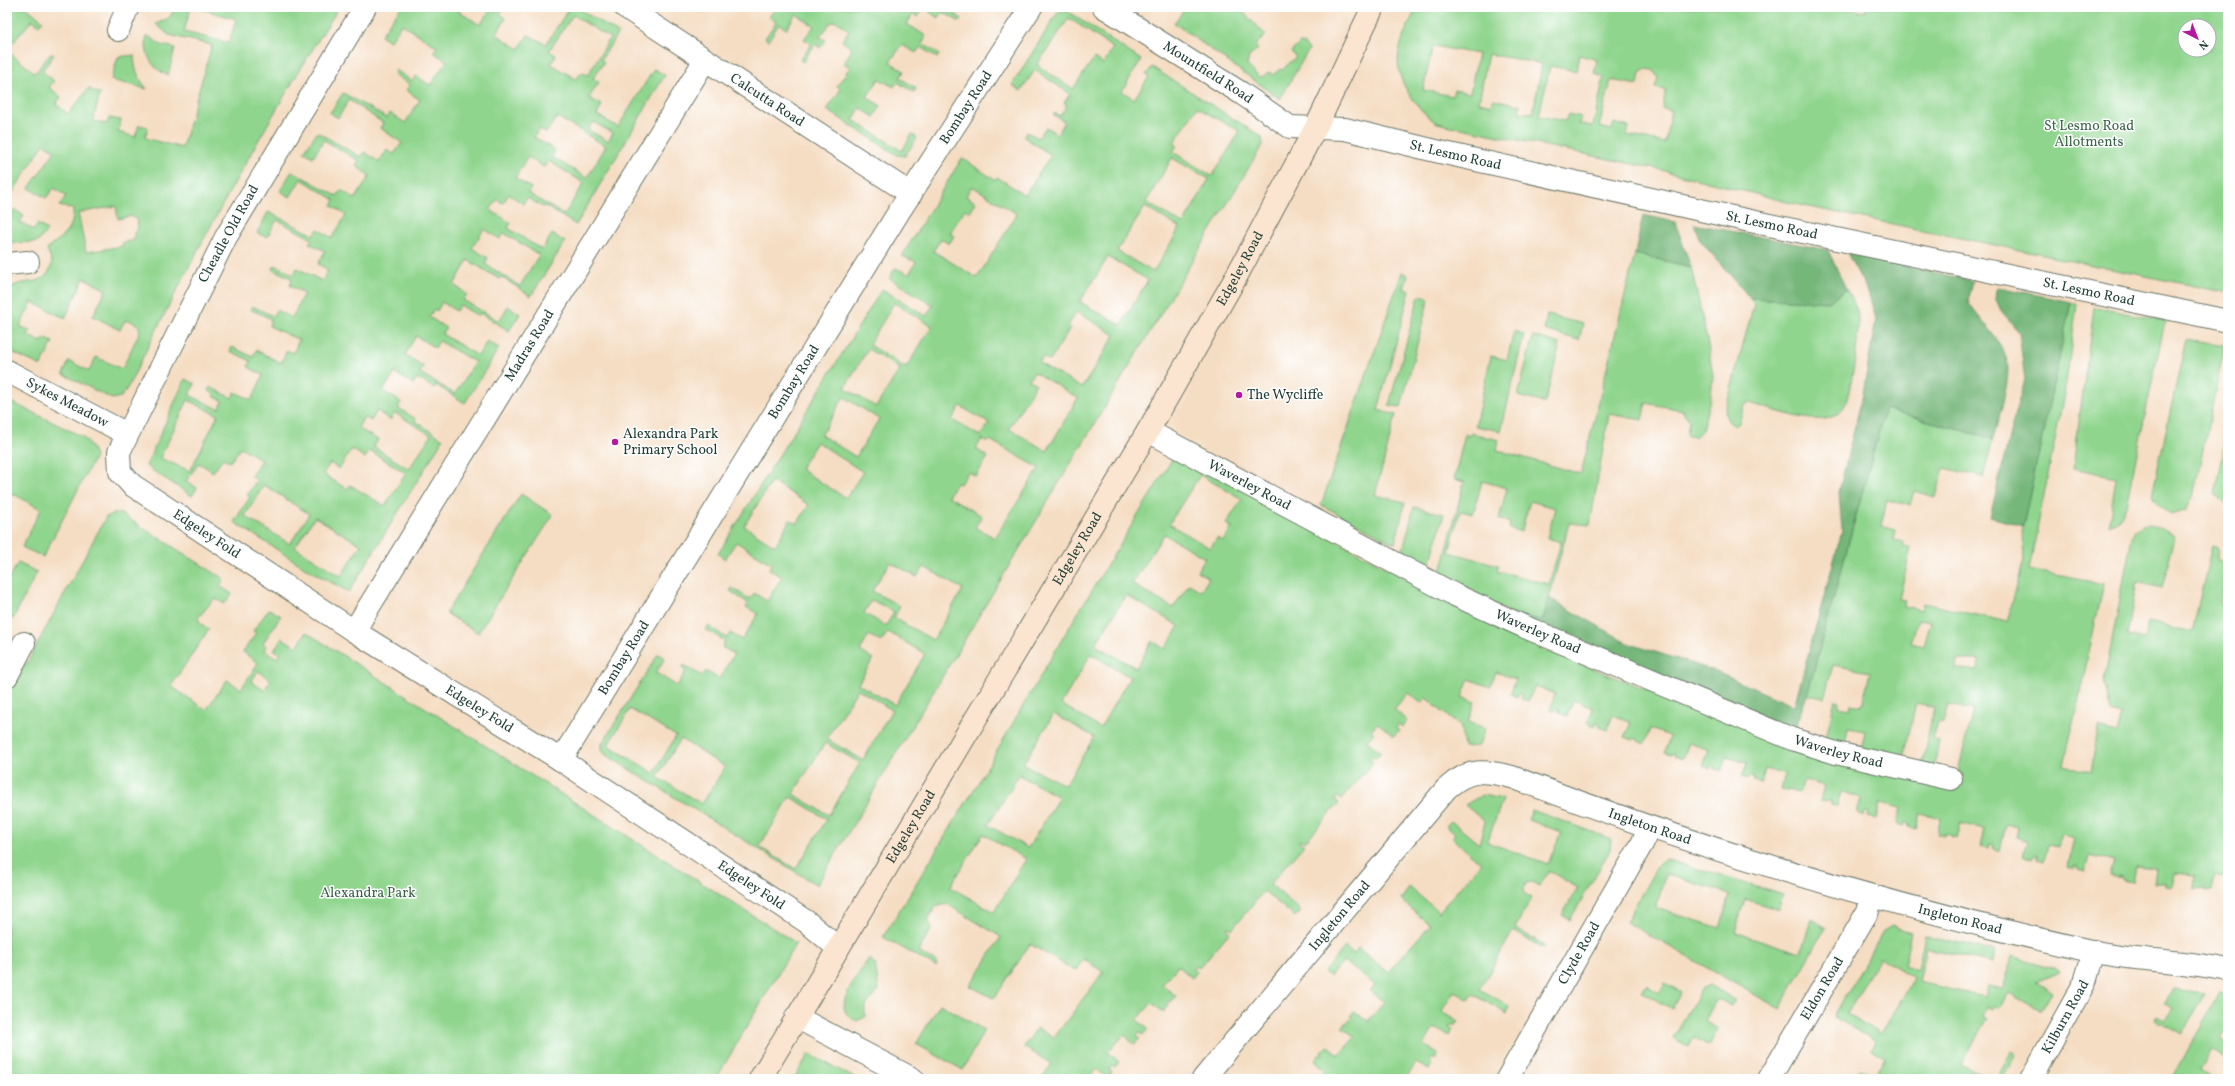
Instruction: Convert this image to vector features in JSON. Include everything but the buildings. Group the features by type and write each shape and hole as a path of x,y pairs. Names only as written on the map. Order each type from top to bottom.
{"main road":[{"name":"Edgeley Road","path":"760,1079 1148,431 1235,279 1316,127 1373,7"}],"street":[{"path":"118,30 128,7"},
{"name":"Cheadle Old Road","path":"120,472 118,452 226,237 365,7"},
{"name":"Calcutta Road","path":"624,7 911,194"},
{"name":"Bombay Road","path":"561,760 911,194 1032,7"},
{"name":"Mountfield Road","path":"1104,7 1241,93 1290,127 1316,127"},
{"name":"Madras Road","path":"354,631 705,60"},
{"name":"St. Lesmo Road","path":"1316,127 1346,129 1440,152 1741,219 2228,321"},
{"name":"Sykes Meadow","path":"7,372 127,434"},
{"name":"Waverley Road","path":"1148,431 1405,569 1525,628 1792,739 1836,753 1951,779"},
{"name":"Edgeley Fold","path":"120,472 132,485 354,631 561,760 716,864 807,922 838,948"},
{"path":"7,676 24,643"},
{"name":"Ingleton Road","path":"1203,1079 1446,789 1464,776 1477,771 1490,771 1512,777 1648,827 1872,896 2094,951 2228,970"},
{"name":"Clyde Road","path":"1507,1079 1643,842 1648,827"},
{"name":"Eldon Road","path":"1769,1079 1868,911 1872,896"},
{"name":"Kilburn Road","path":"2031,1079 2085,982 2094,951"},
{"path":"796,1017 914,1079"}],"green space":[{"path":"7,7 26,7 43,21 39,25 32,20 7,50"},
{"path":"176,7 191,7 184,32 229,43 236,19 201,9 201,7 339,7 282,100 228,194 128,387 121,397 112,399 63,374 69,361 89,371 96,357 122,369 140,331 138,325 129,320 124,322 120,330 93,316 106,290 84,278 65,318 32,302 20,326 30,331 28,336 42,342 44,338 53,342 41,366 7,350 7,291 13,286 39,280 49,272 52,263 47,249 70,227 73,209 59,206 66,196 54,188 46,198 29,188 55,151 44,144 7,201 7,51 35,73 51,53 54,55 42,71 54,81 49,87 61,97 56,104 68,114 89,88 94,92 100,93 93,121 107,124 109,118 121,120 118,132 135,137 139,125 148,127 145,138 182,148 212,45 169,35 156,24 169,18","holes":["116,206 118,219 131,216 137,220 138,228 134,233 134,240 122,243 123,246 86,252 78,213"]},
{"path":"401,7 457,7 456,9 480,25 490,10 495,13 499,7 505,7 500,14 506,18 496,34 519,49 528,35 546,44 570,7 576,7 618,33 601,60 604,62 593,78 599,82 589,98 602,105 597,115 618,127 654,69 665,75 576,225 545,206 543,207 527,198 523,204 509,194 503,203 497,200 490,210 511,223 508,228 542,250 552,234 565,242 531,296 501,277 499,279 468,260 454,285 467,294 463,300 499,321 508,306 520,314 509,331 480,313 478,316 460,305 456,311 442,302 437,311 434,309 429,317 446,328 442,334 478,356 487,341 499,348 465,403 436,385 434,388 417,378 413,384 395,373 383,391 401,402 398,408 443,439 349,592 312,572 234,522 250,497 247,495 257,480 251,476 261,460 241,447 230,462 223,458 213,472 199,463 186,481 197,488 192,496 146,466 185,379 195,384 189,395 219,409 223,401 213,396 214,394 209,391 210,387 232,398 235,392 252,400 263,375 248,367 251,361 230,351 232,347 253,357 256,350 281,363 287,350 293,353 299,340 269,326 271,319 250,309 252,306 273,316 276,310 292,318 304,293 290,286 292,279 273,269 275,265 294,275 297,268 322,281 328,270 318,264 325,251 309,243 312,239 277,220 267,237 257,233 268,212 314,235 318,229 332,238 346,215 332,206 335,200 301,179 290,197 280,191 292,171 337,196 341,190 355,199 370,176 356,166 359,161 324,140 313,157 304,152 317,132 361,157 365,152 379,162 387,150 394,154 402,143 380,128 383,123 349,100 338,118 330,113 343,93 387,118 390,113 405,123 420,100 406,90 410,85 394,74 396,70 412,81 416,76 430,85 447,61 433,52 437,47 402,24 390,41 381,35","holes":["573,15 610,38 588,75 582,72 576,79 551,64 556,55 549,51","557,117 606,146 587,178 552,157 555,150 534,137 539,129 546,133","593,122 613,133 608,141 588,130","528,157 544,167 549,161 584,183 564,215 528,193 531,188 515,178","484,229 500,239 504,233 539,255 520,286 485,264 488,258 472,248","416,336 435,348 439,341 475,362 455,394 420,373 423,366 405,355","188,400 218,415 190,471 160,458","377,411 390,420 395,413 431,435 409,469 374,447 378,440 358,428 364,417 371,421","352,449 365,458 370,451 406,473 385,506 350,485 347,489 323,474 330,463 339,469","264,485 309,514 290,544 245,516","315,517 361,545 341,576 295,547"]},
{"path":"776,7 946,7 962,19 960,22 943,12 938,18 924,8 918,17 913,14 907,24 926,36 922,43 939,54 937,58 920,47 916,53 902,45 890,62 904,71 900,78 916,88 914,92 897,82 894,87 879,79 867,97 881,106 874,117 860,108 853,120 902,151 912,134 917,138 905,156 897,155 827,110 841,89 837,86 850,67 844,63 852,49 842,41 849,30 836,21 830,23 820,37 826,40 820,48 815,44 803,62 800,60 811,44 804,39 814,26 796,14 786,29 779,24 768,41 765,38 776,22 769,17"},
{"path":"1186,7 1246,7 1242,11 1266,35 1255,46 1258,49 1249,57 1247,65 1259,77 1264,76 1269,72 1273,75 1280,69 1282,70 1296,57 1291,52 1301,42 1309,49 1280,99 1174,23"},
{"name":"St Lesmo Road Allotments","path":"1417,7 1841,7 1865,12 1866,7 2228,7 2228,293 1795,204 1661,170 1437,123 1420,108 1411,97 1400,73 1398,62 1399,52 1406,30","holes":["1433,46 1478,54 1470,93 1454,90 1452,96 1423,90","1488,54 1542,64 1533,113 1519,112 1520,105 1493,99 1491,105 1479,102","1580,55 1597,60 1594,74 1604,77 1593,126 1579,124 1581,117 1568,114 1565,121 1539,116 1550,66 1576,71","1646,69 1653,70 1658,78 1655,88 1666,90 1662,109 1671,110 1665,143 1627,135 1629,127 1614,123 1612,130 1599,127 1611,80 1638,85 1640,73"]},
{"path":"1067,11 1141,60 1122,91 1134,99 1149,77 1146,75 1152,67 1262,137 1263,144 817,885 606,755 602,751 602,744 658,654 665,658 656,673 677,686 686,671 682,668 684,665 702,676 706,671 719,679 734,654 722,647 725,641 706,630 708,626 727,638 730,633 742,640 758,614 746,607 748,603 730,591 732,588 750,599 754,593 767,601 782,577 769,569 772,564 736,542 725,559 718,554 882,289 926,316 933,305 889,278 895,268 909,274 916,262 902,256 962,158 995,180 997,177 1025,195 1051,155 1024,137 1027,132 1038,138 1046,127 1057,134 1065,122 1054,115 1054,113 1060,116 1067,105 1064,103 1070,94 1035,70 1021,91 1012,85 1058,12","holes":["1069,18 1113,48 1103,64 1094,58 1073,89 1037,65","1197,107 1231,127 1238,129 1239,133 1212,176 1173,152 1177,145 1174,143","1172,158 1209,179 1183,224 1146,202","972,186 1017,214 977,278 933,251 941,239 949,244 954,236 950,233 965,209 970,212 975,202 966,196","1145,207 1180,228 1153,272 1117,251","1108,257 1148,280 1121,325 1080,302","894,303 932,326 906,368 869,345","1077,312 1115,335 1082,388 1039,363 1043,357 1050,361 1070,328 1068,326","868,349 900,369 876,407 845,388","1034,372 1078,398 1047,451 1009,429 1036,384 1029,380","844,397 879,419 856,457 821,435","960,406 989,423 980,436 952,420","982,439 988,442 990,440 1039,468 995,538 975,527 982,516 948,496 956,483 960,484 968,472 976,476 988,457 976,449","817,442 863,472 846,498 800,469","772,481 809,505 797,524 790,520 775,546 744,526","890,562 917,577 924,567 963,589 933,640 894,618 900,606 872,591","872,600 894,612 886,626 864,613","888,632 925,654 895,705 858,684 873,659 860,651 869,635 881,642","858,689 892,710 863,760 826,739","630,709 676,736 654,773 608,745","681,739 725,767 702,804 657,777","825,743 860,763 829,815 793,794","790,797 827,819 796,869 759,847"]},
{"path":"147,35 161,45 175,48 168,75 157,69 147,54"},
{"path":"134,55 137,73 147,89 111,80 118,57"},
{"path":"14,209 24,216 20,222 34,230 38,224 47,230 38,242 9,243 11,215"},
{"path":"1643,215 1675,222 1691,267 1635,254"},
{"path":"1694,224 1828,250 1846,289 1829,302 1750,298 1699,239"},
{"path":"1847,253 1973,281 1968,302 2003,350 2008,366 2008,376 2004,398 1993,439 1885,409 1807,695 1793,733 1512,614 1543,620 1549,598 1630,644 1712,670 1794,706 1842,531 1839,492 1863,393 1876,319 1868,292"},
{"path":"1635,254 1691,267 1707,339 1713,376 1711,396 1702,430 1695,437 1688,436 1689,420 1682,410 1646,403 1642,420 1609,414 1590,525 1569,523 1543,621 1512,614 1439,580 1464,482 1454,479 1465,434 1470,436 1471,433 1499,440 1497,450 1581,474","holes":["1482,481 1507,488 1499,519 1510,523 1509,528 1521,532 1530,501 1555,508 1547,538 1561,542 1549,584 1497,571 1498,565 1449,552 1460,511 1473,514"]},
{"path":"1402,272 1408,275 1404,289 1410,291 1378,410 1396,415 1375,495 1405,502 1395,544 1321,505"},
{"path":"1998,287 2071,302 2023,526 1990,517 2015,413 2025,380 2019,332 2002,313 1995,297"},
{"path":"1846,289 1857,311 1858,331 1848,397 1842,409 1836,415 1829,418 1811,419 1789,415 1749,403 1744,406 1739,423 1735,426 1731,423 1727,418 1725,411 1754,304 1750,298 1829,302"},
{"path":"1419,296 1429,298 1401,407 1389,405"},
{"path":"2071,302 2077,304 2065,389 2029,570 2104,584 2064,765 2091,772 2098,728 2117,733 2122,714 2111,711 2104,681 2132,537 2136,530 2146,524 2152,525 2175,537 2162,588 2137,582 2127,635 2144,639 2148,622 2192,632 2212,546 2219,548 2217,560 2228,562 2220,605 2228,607 2228,877 2215,876 2212,891 2206,891 2206,888 2195,889 2196,875 2174,873 2172,887 2166,886 2166,883 2154,883 2156,869 2136,867 2133,882 2121,880 2122,877 2118,876 2118,878 2110,876 2114,861 2090,855 2086,871 2079,869 2078,866 2075,866 2075,869 2068,867 2074,838 2062,834 2058,847 2048,845 2044,861 2037,859 2037,855 2033,855 2032,858 2023,856 2027,841 2016,837 2018,827 2006,824 2000,851 1992,848 1993,845 1989,844 1988,848 1980,846 1984,829 1960,823 1956,838 1946,833 1945,836 1937,834 1941,818 1920,813 1916,829 1908,827 1909,824 1905,822 1904,826 1897,824 1901,808 1880,803 1876,819 1868,817 1869,813 1865,812 1864,816 1857,813 1861,798 1841,791 1837,806 1831,805 1831,802 1820,801 1824,786 1804,780 1799,794 1790,790 1787,791 1781,789 1785,775 1765,769 1761,783 1753,781 1754,778 1750,777 1749,779 1742,777 1747,763 1726,757 1721,771 1714,769 1714,766 1711,765 1710,769 1703,766 1709,750 1689,743 1683,758 1675,756 1674,753 1671,754 1665,752 1670,736 1650,729 1644,744 1636,738 1633,740 1625,737 1631,722 1613,715 1607,730 1599,727 1600,724 1596,722 1595,726 1588,723 1593,708 1573,700 1567,716 1559,713 1560,710 1556,709 1555,711 1550,709 1555,694 1535,686 1528,701 1521,699 1522,695 1518,694 1517,697 1510,694 1516,679 1496,672 1490,687 1469,679 1462,697 1475,702 1468,722 1485,728 1479,746 1464,747 1460,723 1457,724 1426,698 1421,703 1408,693 1394,709 1407,721 1402,727 1399,724 1396,728 1399,730 1394,736 1378,723 1371,730 1374,733 1367,741 1381,752 1375,759 1373,756 1370,759 1373,762 1341,800 1337,797 1335,800 1339,803 1305,842 1300,840 1299,842 1304,845 1270,884 1301,911 1295,917 1264,891 1232,929 1229,927 1227,929 1230,932 1199,968 1196,966 1194,968 1197,972 1192,978 1178,966 1162,985 1176,996 1171,1002 1167,1001 1169,1005 1163,1012 1152,1003 1137,1020 1148,1029 1143,1035 1140,1033 1137,1036 1140,1039 1134,1044 1124,1035 1108,1052 1119,1062 1114,1068 1112,1066 1109,1070 1112,1072 1107,1078 1097,1069 1088,1079 1041,1079 1052,1064 1024,1047 1037,1028 1054,1038 1103,972 1084,959 1075,971 1030,944 996,996 993,998 970,986 1001,937 947,904 935,907 928,920 932,928 918,952 938,963 936,967 883,937 978,783 1065,634 1176,453 1520,641 1654,692 1918,780 1959,789 1963,774 1958,772 1973,710 1948,705 1943,723 1937,722 1933,740 1939,741 1934,768 1922,764 1934,707 1916,703 1903,762 1824,745 1835,700 1839,701 1838,707 1849,709 1850,704 1862,706 1870,672 1833,665 1824,698 1807,695 1885,409 1993,439 1983,477 1944,468 1936,497 1914,491 1910,505 1887,500 1881,526 1896,530 1894,540 1903,542 1902,547 1911,548 1899,599 1905,600 1904,606 1921,610 1923,603 2007,622 2024,560 2023,526","holes":["1200,475 1242,499 1226,524 1232,527 1223,541 1217,538 1210,548 1169,524","1164,534 1205,558 1197,571 1209,578 1201,591 1189,584 1173,608 1132,584","1126,595 1179,626 1165,649 1152,641 1136,668 1095,645","1918,619 1931,621 1924,646 1911,643","1091,654 1130,677 1100,728 1061,704","1957,660 1979,660 1978,670 1956,669","1054,714 1094,737 1065,785 1023,764","1848,728 1865,731 1862,746 1845,743","1019,775 1059,797 1028,848 988,825","983,834 1026,859 994,912 950,887"]},
{"path":"2094,307 2165,321 2126,505 2119,520 2109,525 2116,477 2073,468"},
{"path":"1547,315 1583,324 1579,340 1544,330"},
{"path":"1514,331 1524,334 1501,431 1475,426 1491,356 1507,360"},
{"path":"1533,336 1560,344 1545,403 1518,396"},
{"path":"2186,339 2225,345 2193,497 2186,509 2171,514 2158,505 2152,495"},
{"path":"7,400 81,436 90,445 95,457 43,557 22,547 41,509 13,494 7,505"},
{"path":"2228,431 2228,505 2215,494"},
{"path":"521,494 553,515 478,633 446,613"},
{"path":"1414,507 1444,514 1430,564 1403,550"},
{"name":"Alexandra Park","path":"116,513 121,514 224,579 220,586 232,594 224,604 215,598 198,618 200,623 209,629 171,686 206,710 227,680 241,689 258,663 243,652 256,633 253,631 269,609 281,616 263,643 266,646 264,650 277,658 280,653 274,650 282,638 297,647 306,632 796,943 716,1079 7,1079 7,655 26,665 106,517","holes":["258,671 271,680 264,690 251,682"]},
{"path":"18,563 37,572 13,619 7,616 7,582"},
{"path":"1482,795 1503,799 1487,842 1548,864 1561,832 1528,820 1532,810 1611,839 1610,850 1570,920 1562,915 1578,888 1549,871 1539,886 1532,882 1526,883 1524,890 1525,894 1532,898 1515,928 1544,945 1543,948 1513,931 1480,989 1509,1006 1507,1014 1473,994 1469,1000 1454,991 1442,1011 1458,1021 1455,1026 1452,1024 1450,1028 1453,1030 1449,1036 1434,1028 1424,1045 1438,1053 1435,1060 1432,1058 1430,1062 1432,1064 1429,1070 1416,1063 1406,1079 1319,1079 1326,1070 1315,1061 1319,1055 1323,1055 1322,1052 1328,1046 1339,1055 1355,1037 1342,1027 1352,1018 1350,1016 1354,1011 1368,1021 1384,1002 1370,991 1375,985 1344,961 1330,976 1324,972 1345,947 1353,954 1358,948 1388,972 1430,925 1401,900 1409,887 1439,912 1481,863 1452,838 1455,834 1446,826 1451,821 1479,844 1485,822 1465,805"},
{"path":"1665,859 1783,895 1778,910 1745,899 1735,932 1801,953 1811,919 1826,928 1780,1009 1626,922 1659,863","holes":["1665,874 1730,894 1720,928 1656,908"]},
{"path":"1892,926 1911,932 1904,965 1918,970 1925,935 1995,951 1993,963 1927,948 1919,982 1984,997 1987,987 2003,990 2012,956 2054,968 2059,972 2036,982 2052,992 2041,1011 2009,993 2000,1008 1995,1005 1993,1009 1987,1006 1983,1015 1988,1018 1962,1064 1989,1079 1958,1079 1953,1077 1952,1079 1857,1079 1860,1069 1875,1076 1885,1057 1872,1049 1876,1041 1834,1017 1883,931","holes":["1880,957 1914,978 1881,1034 1847,1013"]},
{"path":"869,958 875,964 879,990 865,1008 865,1017 857,1021 846,1013 844,1005 845,998 852,984"},
{"path":"1665,983 1681,992 1672,1009 1642,992 1646,985 1659,993"},
{"path":"1710,985 1735,1000 1731,1006 1717,998 1705,1021 1718,1029 1709,1046 1694,1037 1689,1047 1673,1038 1702,988"},
{"path":"2173,989 2205,993 2182,1034 2155,1019 2157,1016 2166,1020 2174,1008 2165,1003"},
{"path":"2220,992 2228,995 2228,1028 2221,1039 2228,1043 2228,1060 2212,1050 2200,1070 2215,1079 2171,1079"},
{"path":"940,1004 984,1030 963,1070 916,1044"},
{"path":"2011,1051 2016,1054 2002,1079 1996,1079"},
{"path":"809,1054 857,1079 836,1079 831,1077 829,1079 794,1079"}],"place":[{"name":"The Wycliffe","path":"1239,395"},
{"name":"Alexandra Park Primary School","path":"615,442"}]}
